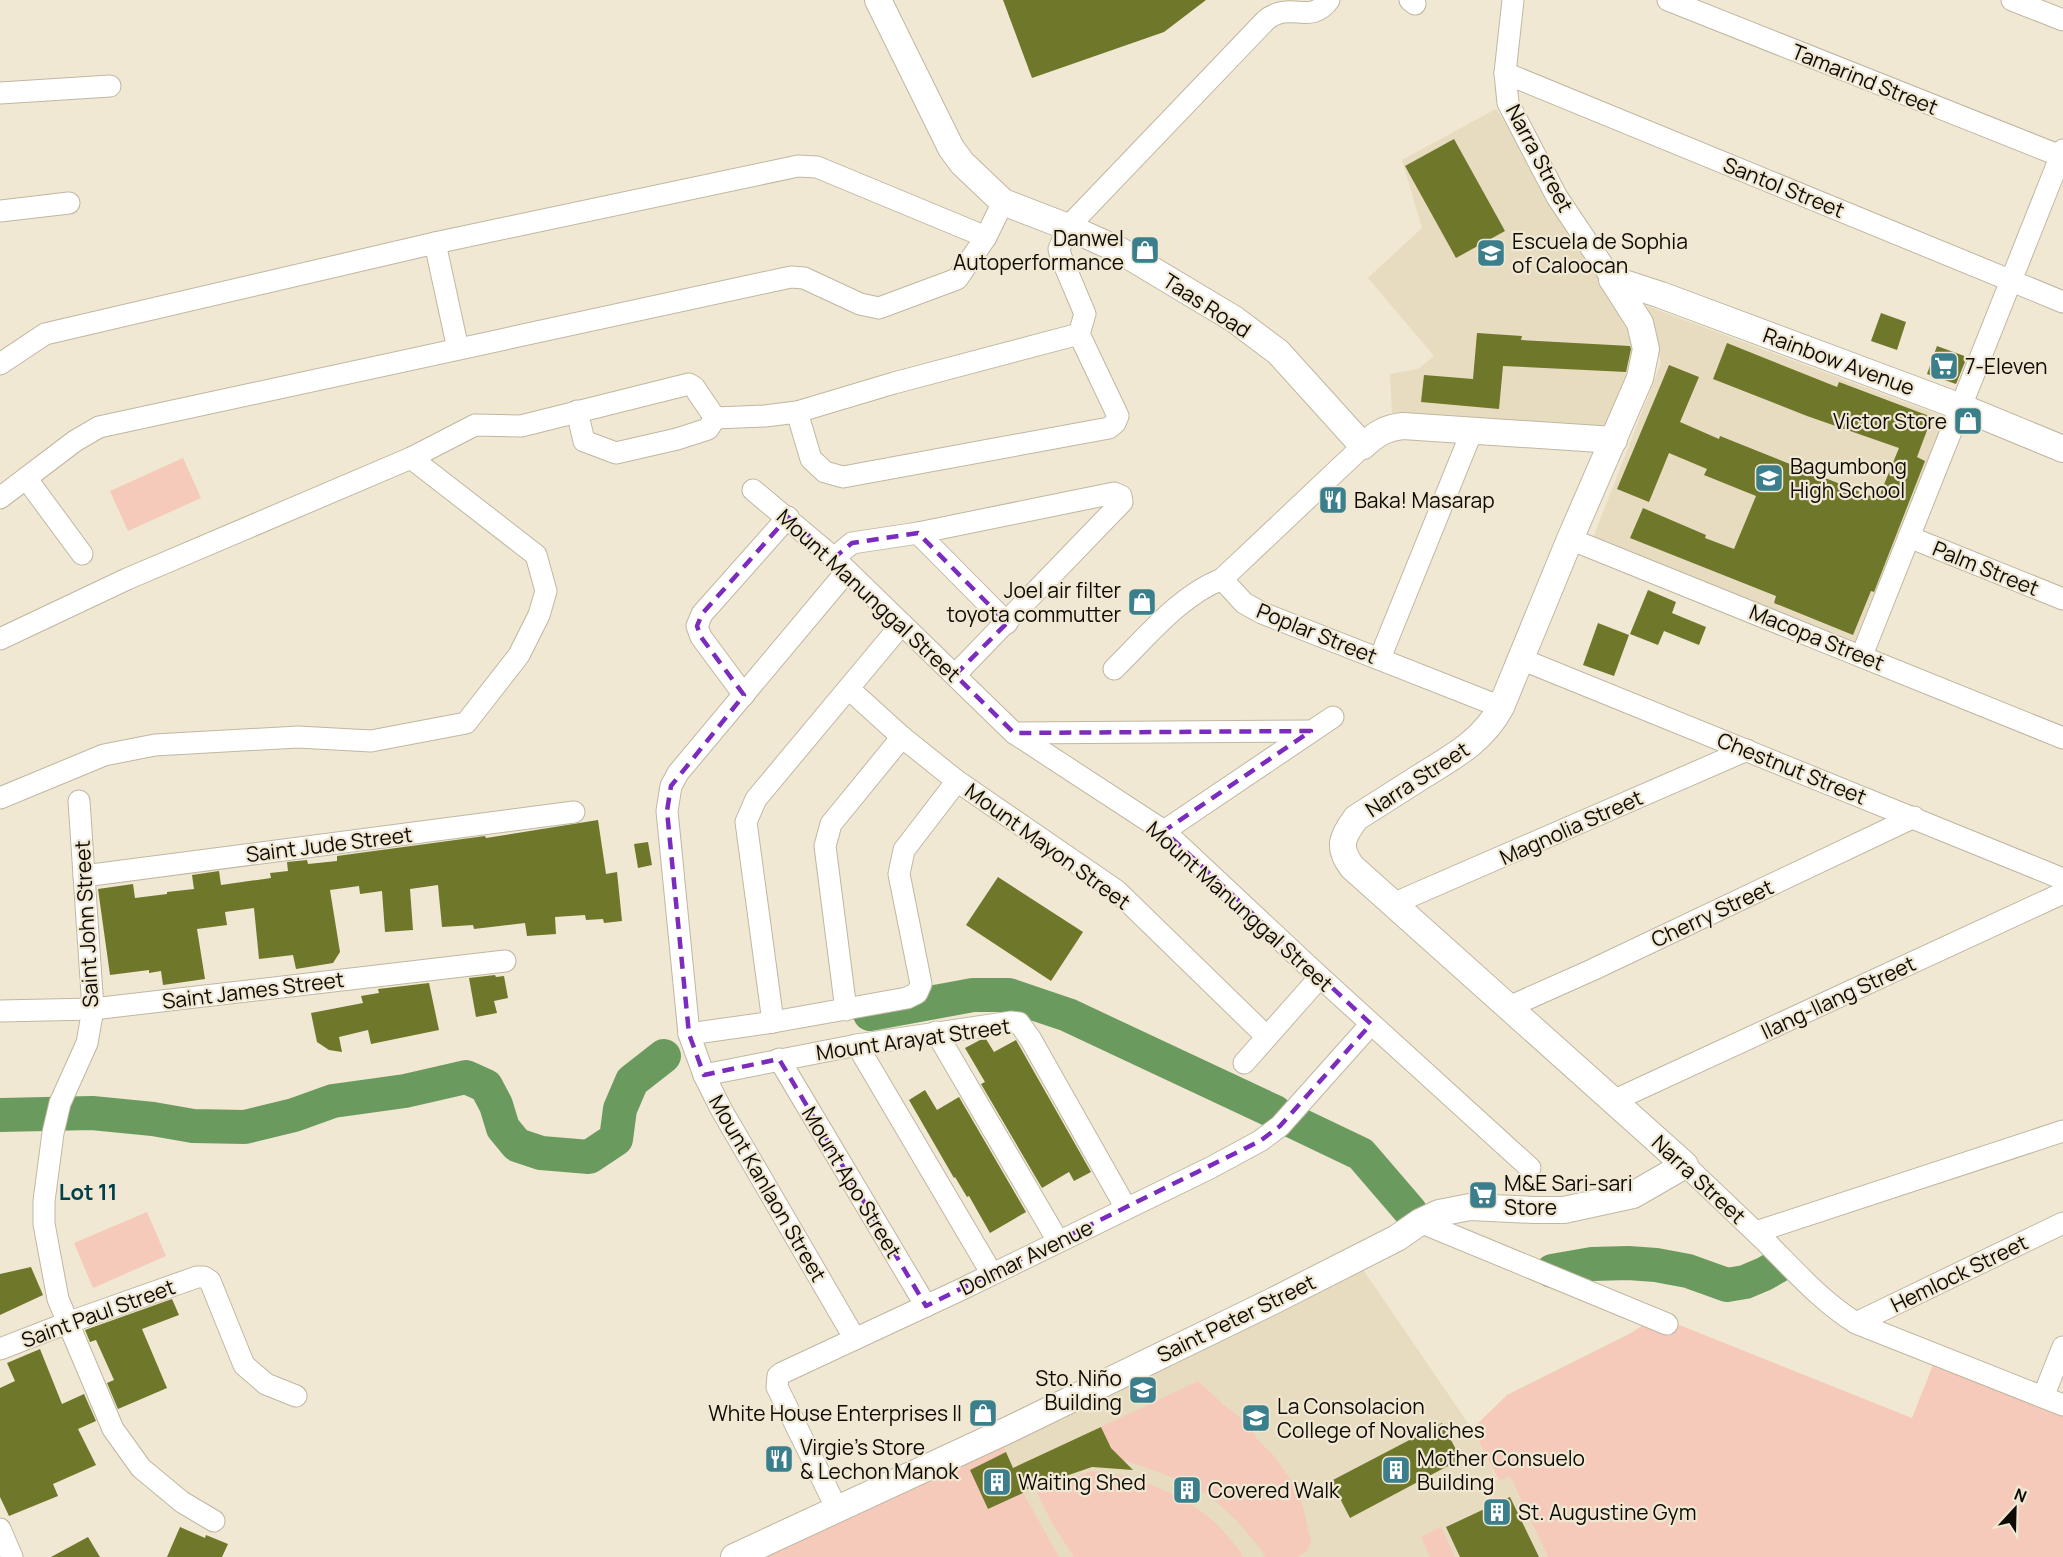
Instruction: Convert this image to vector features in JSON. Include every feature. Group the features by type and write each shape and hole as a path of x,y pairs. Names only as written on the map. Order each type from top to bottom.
{"street":[{"name":"Taas Road","path":"878,0 951,148 962,163 1003,202 1119,250 1234,319 1278,352 1363,446"},
{"path":"797,412 811,459 825,472 843,477 1109,428 1118,416 1079,334 1085,314 1060,257 1059,249 1068,227 1274,13 1286,9 1303,13 1317,11 1323,8 1329,0"},
{"name":"Narra Street","path":"1513,0 1505,73 1508,103 1557,197 1640,323 1646,349 1640,378 1501,706 1492,722 1461,752 1356,818 1342,843 1344,856 1352,867 1395,903 1685,1165 1823,1299 1856,1323 2053,1401"},
{"name":"Tamarind Street","path":"1668,0 2062,154"},
{"path":"2012,0 2063,20"},
{"name":"Santol Street","path":"1505,73 2063,302"},
{"path":"0,93 110,86"},
{"path":"1862,655 2062,154"},
{"path":"0,364 45,334 435,243 798,166 817,167 986,237"},
{"path":"0,498 75,441 99,427 791,277 804,278 860,304 879,308 957,279 986,237 1003,202"},
{"path":"0,211 69,203"},
{"path":"435,243 458,349"},
{"name":"Rainbow Avenue","path":"1612,279 1672,299 1961,407 2063,449"},
{"path":"715,418 797,412 894,383 1079,334"},
{"path":"0,639 127,579 411,458 476,425 521,426 689,384 694,387 715,418"},
{"path":"577,411 584,441 616,453 678,439 708,429 715,418"},
{"path":"1114,669 1177,607 1196,592 1222,579 1376,434 1388,428 1403,426 1614,440"},
{"path":"1380,658 1472,431"},
{"path":"0,798 104,755 155,745 298,736 371,741 466,723 519,655 538,615 546,591 536,555 411,458"},
{"path":"27,478 82,554"},
{"name":"Mount Manunggal Street","path":"753,490 788,517 841,565 1014,733 1164,831 1530,1168"},
{"name":"Mount Kanlaon Street","path":"855,1339 726,1119 704,1075 689,1034 667,811 671,786 678,773 744,694 841,565 852,543 918,533 1114,493 1121,496 1122,502 1007,623"},
{"path":"744,694 701,637 697,626 702,614 788,517"},
{"path":"918,533 1007,623 955,675"},
{"name":"Palm Street","path":"1909,537 2063,599"},
{"name":"Macopa Street","path":"1570,539 2063,738"},
{"name":"Poplar Street","path":"1222,579 1244,603 1263,613 1501,706"},
{"path":"773,1022 746,822 756,799 902,624"},
{"name":"Chestnut Street","path":"1521,659 2063,879"},
{"name":"Mount Mayon Street","path":"849,689 957,781 1117,891 1266,1036"},
{"path":"1164,831 1333,717"},
{"path":"1014,733 1311,731"},
{"path":"846,1010 825,846 831,824 902,736"},
{"name":"Magnolia Street","path":"1395,903 1747,750"},
{"path":"689,1034 846,1010 907,998 917,993 921,984 898,874 904,850 957,781"},
{"name":"Saint John Street","path":"79,801 93,1009 87,1042 60,1104 44,1201 44,1224 58,1299 113,1429 141,1468 182,1502 214,1521"},
{"name":"Saint Jude Street","path":"84,876 574,812"},
{"name":"Cherry Street","path":"1509,1007 1914,817"},
{"name":"Ilang-Ilang Street","path":"1614,1101 2063,893"},
{"name":"Saint James Street","path":"0,1011 93,1009 505,961"},
{"path":"1244,1063 1320,977"},
{"name":"Mount Arayat Street","path":"704,1075 856,1045 936,1032 1011,1022 1019,1023 1025,1029 1126,1208"},
{"name":"Dolmar Avenue","path":"837,1509 779,1392 776,1382 778,1376 786,1370 992,1274 1260,1141 1280,1126 1371,1024"},
{"path":"936,1032 1058,1241"},
{"path":"856,1045 992,1274"},
{"name":"Mount Apo Street","path":"779,1059 926,1306"},
{"path":"1756,1232 2063,1131"},
{"name":"Saint Peter Street","path":"734,1557 1008,1430 1271,1302 1397,1238 1420,1222 1439,1213 1470,1207 1564,1210 1633,1195 1685,1165"},
{"path":"1420,1222 1667,1324"},
{"name":"Hemlock Street","path":"1856,1323 2063,1223"},
{"name":"Saint Paul Street","path":"0,1349 197,1277 204,1277 210,1281 244,1365 266,1384 296,1396"},
{"path":"2053,1401 2063,1347"},
{"path":"0,1529 12,1557"}],"highlighted area":[{"path":"788,517 834,558 852,543 918,533 1007,623 955,675 1014,733 1311,731 1164,831 1371,1024 1280,1126 1260,1141 926,1306 779,1059 704,1075 689,1034 667,811 671,786 744,695 701,637 697,626 702,614"}],"shaded area":[{"name":"Escuela de Sophia of Caloocan","path":"1496,109 1632,323 1639,349 1609,432 1392,414 1390,374 1418,369 1434,356 1368,278 1422,228 1402,160"},
{"name":"Bagumbong High School","path":"1647,306 1947,418 1855,641 1593,538 1661,363"},
{"path":"183,458 201,498 128,531 110,491"},
{"path":"147,1212 166,1256 93,1288 74,1243"},
{"name":"La Consolacion College of Novaliches","path":"1362,1268 1472,1429 1498,1481 1510,1476 1548,1557 768,1557"},
{"path":"1657,1316 1912,1418 1935,1360 2063,1411 2063,1557 1548,1557 1510,1476 1499,1481 1472,1429 1507,1395 1631,1333"},
{"path":"1198,1381 1226,1407 1249,1424 1257,1439 1274,1456 1299,1491 1311,1541 1307,1551 1297,1557 1265,1557 1236,1520 1212,1498 1191,1484 1121,1459 1111,1448 1101,1427"},
{"path":"1001,1440 1006,1452 970,1470 988,1509 1023,1493 1059,1557 768,1557 767,1555"},
{"path":"1091,1471 1106,1472 1138,1480 1185,1501 1210,1518 1244,1557 1074,1557 1052,1523 1037,1493"},
{"path":"1441,1527 1455,1557 1430,1557 1421,1537"}],"building":[{"path":"1003,0 1206,0 1164,32 1032,78"},
{"path":"1454,139 1505,231 1456,258 1405,166"},
{"path":"1881,313 1906,322 1897,350 1871,341"},
{"path":"1477,333 1522,336 1521,340 1630,346 1631,349 1626,372 1503,366 1499,409 1421,402 1424,375 1473,379"},
{"path":"1727,343 1837,387 1839,382 1932,417 1917,457 1925,461 1874,592 1871,591 1853,635 1774,603 1776,596 1630,538 1643,508 1706,535 1705,538 1734,549 1756,496 1704,475 1707,469 1669,453 1649,502 1617,489 1669,365 1699,377 1680,422 1878,499 1899,448 1807,416 1713,379"},
{"path":"1937,346 1967,357 1956,384 1927,374"},
{"path":"1648,590 1676,602 1672,613 1706,627 1699,645 1664,631 1658,645 1630,634"},
{"path":"1598,623 1629,635 1614,676 1583,665"},
{"path":"598,820 606,874 617,872 622,921 604,923 603,919 586,920 585,915 555,917 556,934 527,936 525,923 474,929 473,925 442,927 438,885 410,889 413,930 385,932 382,891 360,894 359,886 330,890 340,952 333,963 296,969 293,955 259,959 254,908 225,912 227,925 197,929 205,979 163,985 161,971 149,973 149,970 110,975 98,889 133,884 135,898 167,894 167,892 194,889 192,875 219,871 221,885 271,878 270,873 288,871 287,862 307,860 308,864 337,861 337,856 485,836 486,838"},
{"path":"648,842 652,865 638,868 634,844"},
{"path":"998,877 1083,932 1051,981 966,925"},
{"path":"495,975 496,977 504,976 508,998 494,1001 497,1013 476,1017 469,978"},
{"path":"429,983 439,1030 371,1044 368,1030 339,1037 342,1052 329,1050 317,1042 311,1013 363,1003 361,996 379,993 378,989"},
{"path":"986,1039 994,1052 1016,1040 1091,1172 1074,1181 1069,1172 1042,1188 981,1084 985,1082 965,1048"},
{"path":"925,1090 937,1110 959,1097 1026,1212 990,1233 969,1196 967,1197 954,1178 909,1100"},
{"path":"31,1267 43,1295 0,1315 0,1274"},
{"path":"172,1299 179,1315 142,1329 167,1388 118,1409 107,1383 114,1380 96,1340 90,1342 85,1330"},
{"path":"40,1349 62,1404 84,1394 96,1421 78,1429 96,1465 53,1484 58,1496 9,1516 0,1497 0,1388 15,1381 7,1363"},
{"name":"Mother Consuelo Building","path":"1442,1423 1461,1459 1350,1518 1331,1481"},
{"path":"1101,1427 1111,1448 1133,1470 1092,1467 1022,1491 1023,1493 988,1509 970,1470 1006,1452 1013,1468"},
{"name":"St. Augustine Gym","path":"1510,1497 1539,1557 1460,1557 1446,1527"},
{"path":"180,1527 205,1538 206,1535 228,1544 222,1557 167,1557"},
{"path":"88,1537 100,1557 51,1557"}],"waterway":[{"path":"870,1014 973,995 1009,995 1068,1015 1275,1112"},
{"path":"0,1115 92,1113 153,1119 193,1126 245,1127 294,1115 333,1101 405,1091 466,1077 486,1086 496,1105 503,1128 517,1145 541,1153 589,1157 616,1139 620,1109 632,1081 664,1056"},
{"path":"1294,1122 1361,1154 1410,1211"},
{"path":"1552,1271 1592,1264 1656,1265 1688,1271 1727,1285 1745,1282 1778,1266"}],"place":[{"name":"Danwel Autoperformance","path":"1145,250"},
{"name":"Escuela de Sophia of Caloocan","path":"1491,253"},
{"name":"7-Eleven","path":"1944,366"},
{"name":"Victor Store","path":"1968,421"},
{"name":"Bagumbong High School","path":"1769,478"},
{"name":"Baka! Masarap","path":"1333,500"},
{"name":"Joel air filter toyota commutter","path":"1142,602"},
{"name":"M&E Sari-sari Store","path":"1483,1195"},
{"name":"Sto. Niño Building","path":"1143,1390"},
{"name":"White House Enterprises II","path":"983,1413"},
{"name":"La Consolacion College of Novaliches","path":"1256,1418"},
{"name":"Virgie's Store & Lechon Manok","path":"779,1459"},
{"name":"Mother Consuelo Building","path":"1396,1470"},
{"name":"Waiting Shed","path":"997,1482"},
{"name":"Covered Walk","path":"1187,1490"},
{"name":"St. Augustine Gym","path":"1497,1512"}],"district":[{"name":"Lot 11","path":"88,1192"}]}
